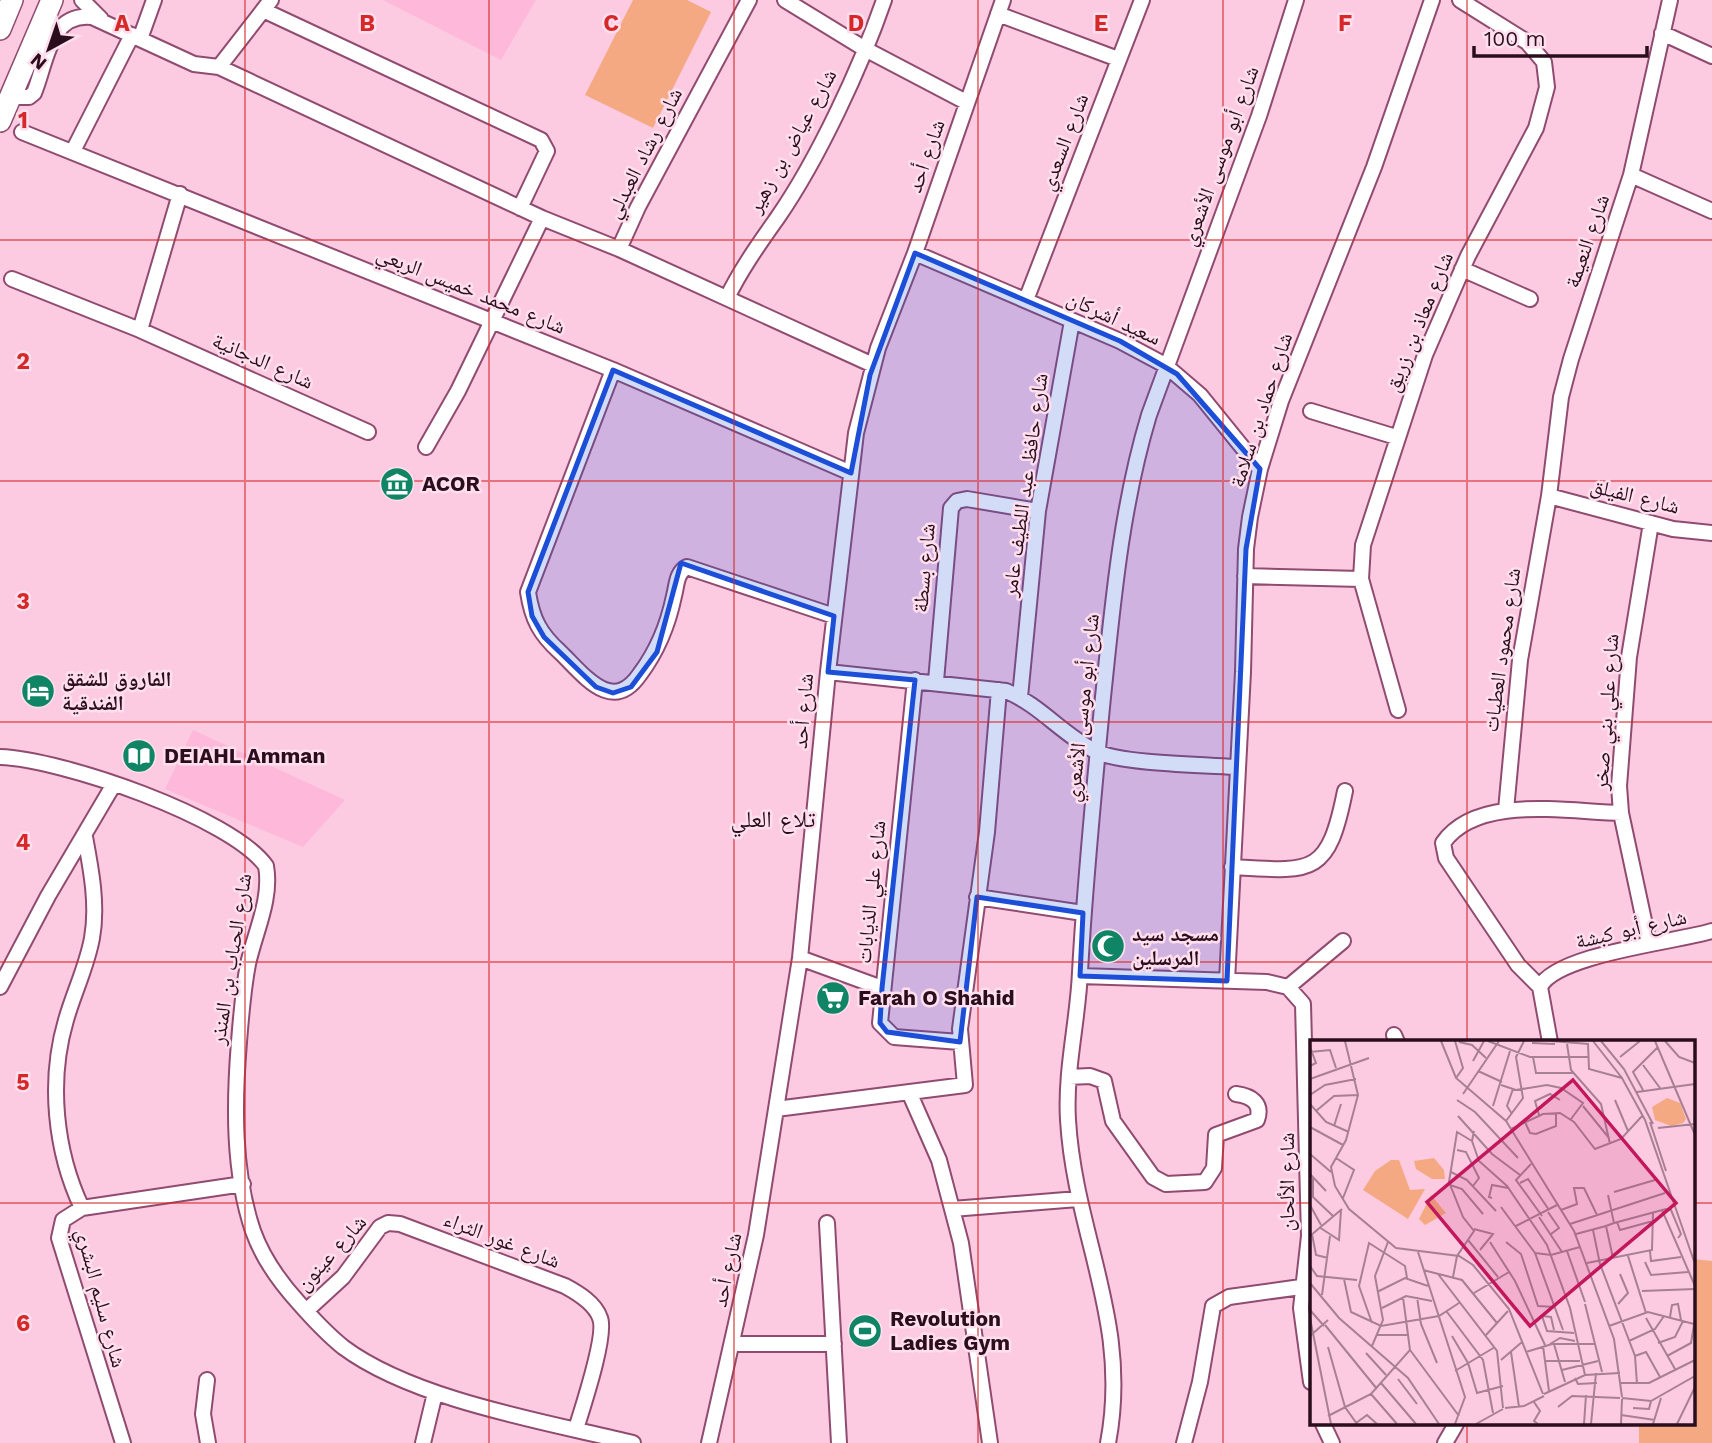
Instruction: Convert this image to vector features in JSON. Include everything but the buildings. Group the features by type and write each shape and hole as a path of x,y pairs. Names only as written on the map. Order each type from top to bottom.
{"main road":[{"path":"0,18 12,0"},
{"path":"0,29 12,0"},
{"path":"0,121 52,0"}],"street":[{"path":"82,0 102,20"},
{"path":"73,151 154,0"},
{"name":"شارع رشاد العبدلي","path":"102,20 194,64 219,67 520,208 619,249 638,207 749,0"},
{"path":"785,0 865,48 966,102"},
{"name":"شارع عياض بن زهير","path":"727,298 749,256 778,216 815,151 865,48 884,0"},
{"name":"شارع السعدي","path":"1026,300 1142,0"},
{"name":"شارع أبو موسى الأشعري","path":"1108,1443 1114,1383 1112,1334 1104,1288 1078,1199 1068,1121 1069,1077 1080,976 1083,913 1122,530 1137,456 1165,365 1259,116 1296,0"},
{"name":"شارع حماد بن سلامة","path":"1227,981 1247,538 1260,469 1281,401 1374,167 1432,0"},
{"name":"شارع معاذ بن زريق","path":"1398,710 1361,579 1363,545 1396,437 1425,355 1462,269 1536,128 1548,81 1544,62 1527,42 1460,0"},
{"name":"شارع النعيمة","path":"1549,496 1554,437 1567,371 1631,176 1670,0"},
{"path":"219,67 267,5 541,140 547,151 520,208"},
{"path":"1001,7 1118,59"},
{"name":"شارع أحد","path":"709,1443 756,1235 800,958 828,671 856,433 873,365 1001,7"},
{"path":"10,97 29,97 34,93 58,28 67,19 79,16 102,20"},
{"path":"1662,33 1712,56"},
{"name":"شارع محمد خميس الربعي","path":"22,132 613,370 851,473"},
{"path":"1631,176 1712,211"},
{"path":"140,330 180,194"},
{"path":"426,447 542,218"},
{"path":"619,249 873,365"},
{"name":"سعيد أشركان","path":"915,253 1026,300 1165,365 1200,396 1260,469"},
{"path":"1462,269 1530,299"},
{"name":"شارع الدجانية","path":"12,279 140,330 368,432"},
{"name":"شارع حافظ عبد اللطيف عامر","path":"1020,697 1038,511 1072,321"},
{"path":"613,370 528,592 532,616 544,637 596,687 614,693 631,687 657,652 670,614 679,574 687,567 834,617"},
{"path":"1311,411 1396,437"},
{"name":"شارع الفيلق","path":"1549,496 1651,523 1712,533"},
{"name":"شارع محمود العطيات","path":"1506,810 1520,660 1549,496"},
{"name":"شارع بسطة","path":"936,681 951,508 957,501 967,499 1038,511"},
{"name":"شارع علي بني صخر","path":"1649,944 1621,813 1619,786 1628,666 1651,523"},
{"path":"1245,576 1361,579"},
{"path":"828,671 999,690 1020,697 1098,753 1238,767"},
{"name":"شارع علي الذيابات","path":"915,680 880,1023 894,1037 960,1042"},
{"path":"776,1109 960,1087 965,1081 960,1042 987,832 999,690"},
{"name":"شارع الحباب بن المنذر","path":"0,757 44,763 114,784 220,829 242,841 266,866 267,895 248,963 238,1053 236,1110 249,1217 260,1248 277,1276 306,1311 343,1346 362,1359 435,1393 633,1443"},
{"path":"0,987 48,896 114,784"},
{"path":"1232,867 1288,870 1313,863 1334,840 1345,791"},
{"path":"1550,1040 1540,987 1518,965 1442,849 1446,839 1463,824 1491,812 1506,810 1621,813"},
{"path":"82,1208 70,1182 62,1153 56,1100 62,1034 93,937 94,900 85,836"},
{"path":"977,897 1083,913"},
{"name":"شارع أبو كبشة","path":"1540,987 1548,976 1572,964 1712,931"},
{"path":"1080,976 1267,982 1288,987 1343,941"},
{"path":"800,958 882,988"},
{"name":"شارع الألحان","path":"1288,987 1303,1004 1306,1016 1310,1236 1301,1287 1310,1372"},
{"path":"1069,1077 1090,1076 1104,1081 1116,1128 1148,1172 1166,1184 1205,1182 1214,1168 1216,1135 1257,1120 1259,1113 1256,1101 1250,1096 1236,1094"},
{"path":"909,1092 939,1160 952,1209 979,1353 990,1443"},
{"name":"شارع سليم البشري","path":"123,1443 59,1238 63,1220 82,1208 243,1184"},
{"path":"952,1209 1078,1199"},
{"name":"شارع عينون","path":"306,1311 343,1277 376,1232 388,1223"},
{"name":"شارع غور الثراء","path":"388,1223 400,1224 565,1286 594,1308 602,1327 576,1429"},
{"path":"827,1223 839,1443"},
{"path":"1184,1443 1200,1381 1213,1306 1229,1297 1301,1287"},
{"path":"732,1344 834,1344"},
{"path":"207,1380 203,1414 208,1443"},
{"path":"423,1443 435,1393"},
{"path":"1324,1426 1332,1443"},
{"path":"1445,1443 1452,1426"}],"highlighted area":[{"path":"915,253 1120,341 1177,374 1260,469 1246,549 1227,981 1080,976 1083,913 977,897 960,1042 887,1032 880,1023 882,988 915,680 828,672 834,616 681,563 657,652 631,687 613,693 596,687 544,637 532,616 528,592 613,370 851,473 870,375"}],"shaded area":[{"path":"383,0 536,0 501,60"},
{"path":"633,0 687,0 711,12 653,128 585,95"},
{"path":"193,730 345,800 303,847 165,789"},
{"path":"1694,1259 1712,1261 1712,1443 1639,1443 1639,1426 1694,1426"}],"place":[{"name":"ACOR","path":"397,484"},
{"name":"الفاروق للشقق الفندقية","path":"38,691"},
{"name":"DEIAHL Amman","path":"139,756"},
{"name":"مسجد سيد المرسلين","path":"1108,946"},
{"name":"Farah O Shahid","path":"833,998"},
{"name":"Revolution Ladies Gym","path":"865,1331"}],"district":[{"name":"تلاع العلي","path":"773,819"}]}
